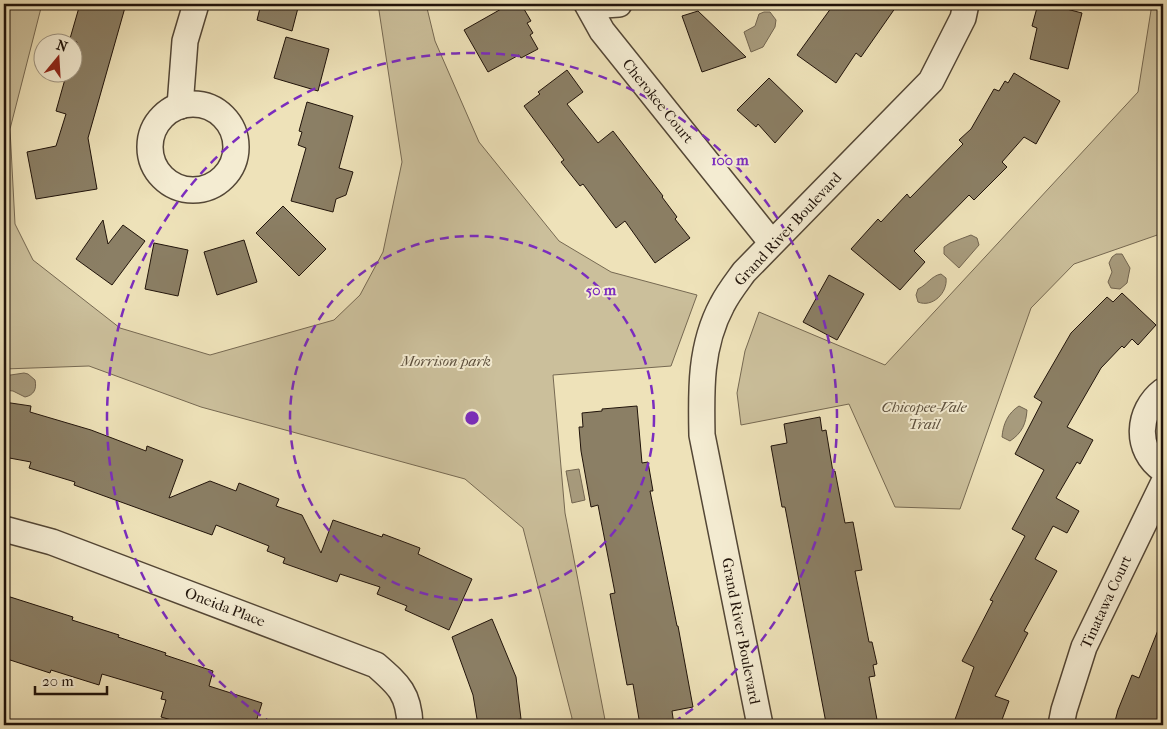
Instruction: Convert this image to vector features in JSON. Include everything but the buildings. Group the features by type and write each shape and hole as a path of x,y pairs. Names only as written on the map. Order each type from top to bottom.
{"street":[{"path":"180,106 185,41 196,4"},
{"name":"Cherokee Court","path":"587,4 602,31 771,242"},
{"path":"598,4 619,4"},
{"name":"Grand River Boulevard","path":"760,725 702,435 701,393 705,353 712,327 722,303 744,272 771,242 931,80 964,18 966,4"},
{"path":"1163,391 1150,404 1145,412 1142,423 1143,440 1149,455 1163,470"},
{"name":"Tinatawa Court","path":"1061,725 1084,647 1163,484"},
{"name":"Oneida Place","path":"4,529 52,542 376,665 399,685 410,711 410,725"}],"green space":[{"name":"Morrison park","path":"4,4 42,4 35,32 32,32 32,43 10,129 15,224 33,260 120,328 210,355 334,320 360,295 383,252 402,162 378,4 426,4 435,41 479,142 559,241 611,272 697,295 671,366 553,375 565,513 606,725 570,725 572,718 523,528 465,479 201,407 89,366 4,369"},
{"name":"Chicopee-Vale Trail","path":"1152,4 1163,4 1163,233 1074,264 1031,308 960,509 895,507 849,404 741,425 737,393 745,351 759,312 885,365 1138,92"}],"shaded area":[{"path":"770,12 776,20 775,27 763,47 751,52 744,32 755,26 759,14"},
{"path":"971,235 977,238 979,245 959,268 944,254 944,247"},
{"path":"1116,254 1122,254 1130,268 1127,283 1120,289 1111,288 1108,282 1112,272 1109,263"},
{"path":"941,274 946,278 942,294 929,303 918,302 916,295 918,289"},
{"path":"24,373 35,380 36,386 33,393 25,397 13,391 4,390 4,376"},
{"path":"1019,406 1027,410 1026,420 1023,428 1010,441 1002,437 1004,428 1009,415"},
{"path":"579,469 585,500 572,503 566,471"}]}
